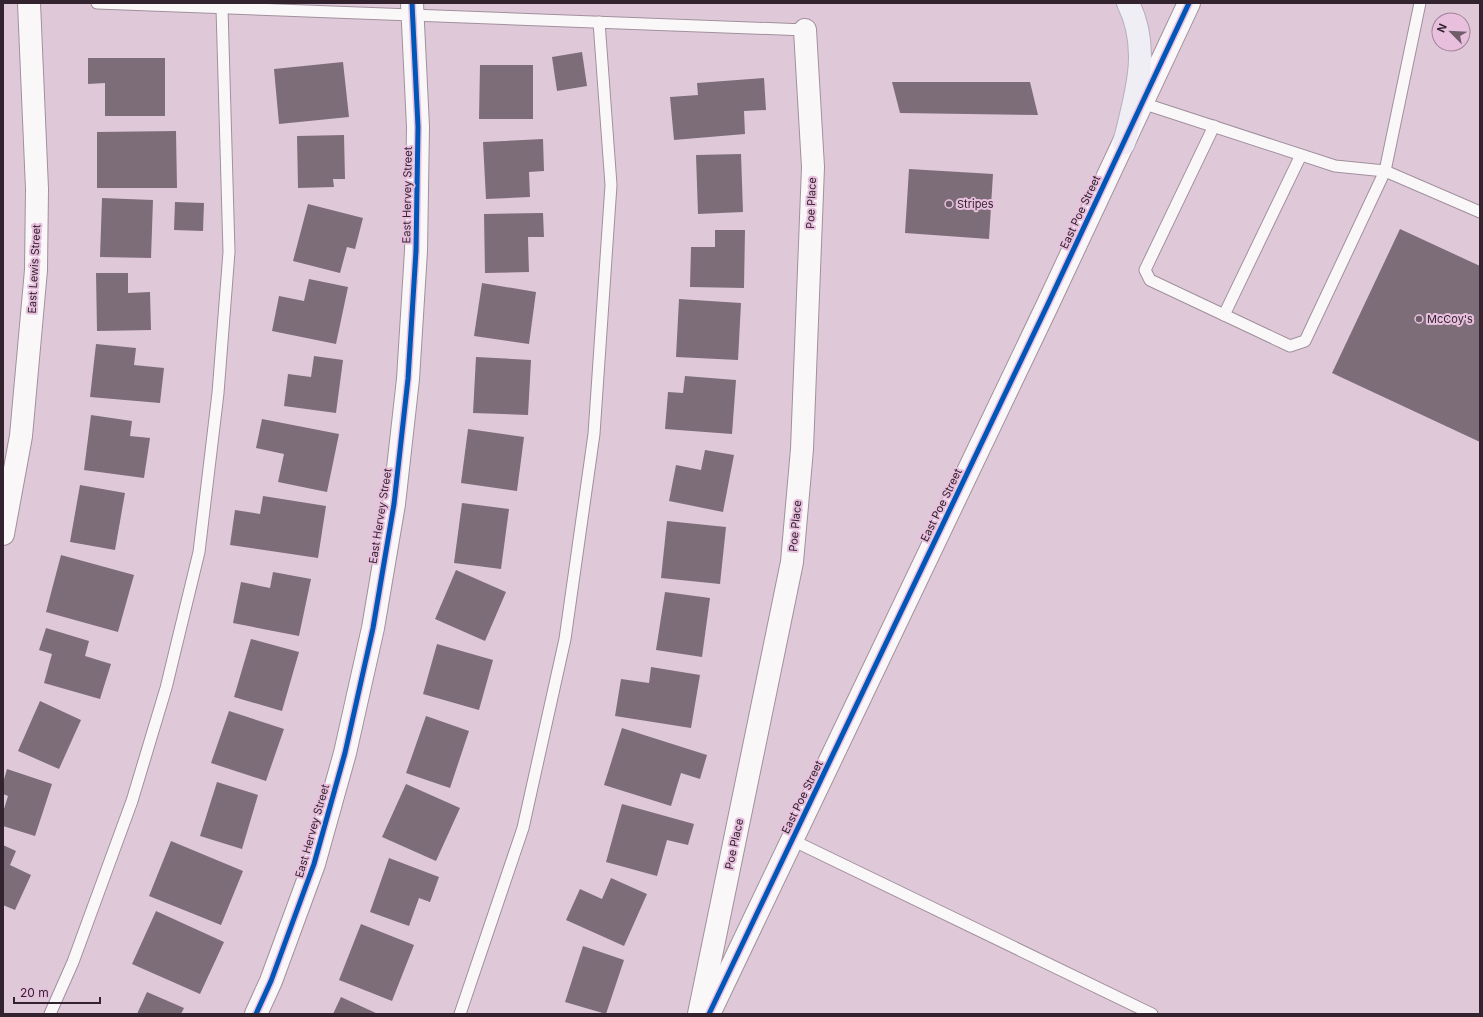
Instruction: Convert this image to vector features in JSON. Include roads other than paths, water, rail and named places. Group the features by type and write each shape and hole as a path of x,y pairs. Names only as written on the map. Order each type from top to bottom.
{"main road":[{"path":"1124,142 1138,85 1141,59 1135,16 1128,3"}],"street":[{"name":"East Lewis Street","path":"3,534 21,436 36,270 37,189 29,3"},
{"name":"East Poe Street","path":"709,1014 1048,306 1189,3"},
{"name":"East Hervey Street","path":"256,1014 271,981 314,864 342,760 373,628 394,504 408,380 416,251 418,127 412,9"},
{"name":"Poe Place","path":"699,1014 792,562 802,449 813,167 805,30"}],"lane":[{"path":"97,3 222,8 412,9 599,22 805,30"},
{"path":"1214,126 1145,270 1150,280 1290,346 1305,341 1385,171 1420,3"},
{"path":"50,1014 73,962 132,801 166,688 199,552 218,393 229,252 222,8"},
{"path":"460,1014 523,828 565,639 594,434 611,185 599,22"},
{"path":"1142,103 1335,166 1385,171 1480,212"},
{"path":"1224,315 1301,155"},
{"path":"792,840 1152,1014"}],"place":[{"name":"Stripes","path":"949,204"},
{"name":"McCoy's","path":"1419,319"}]}
